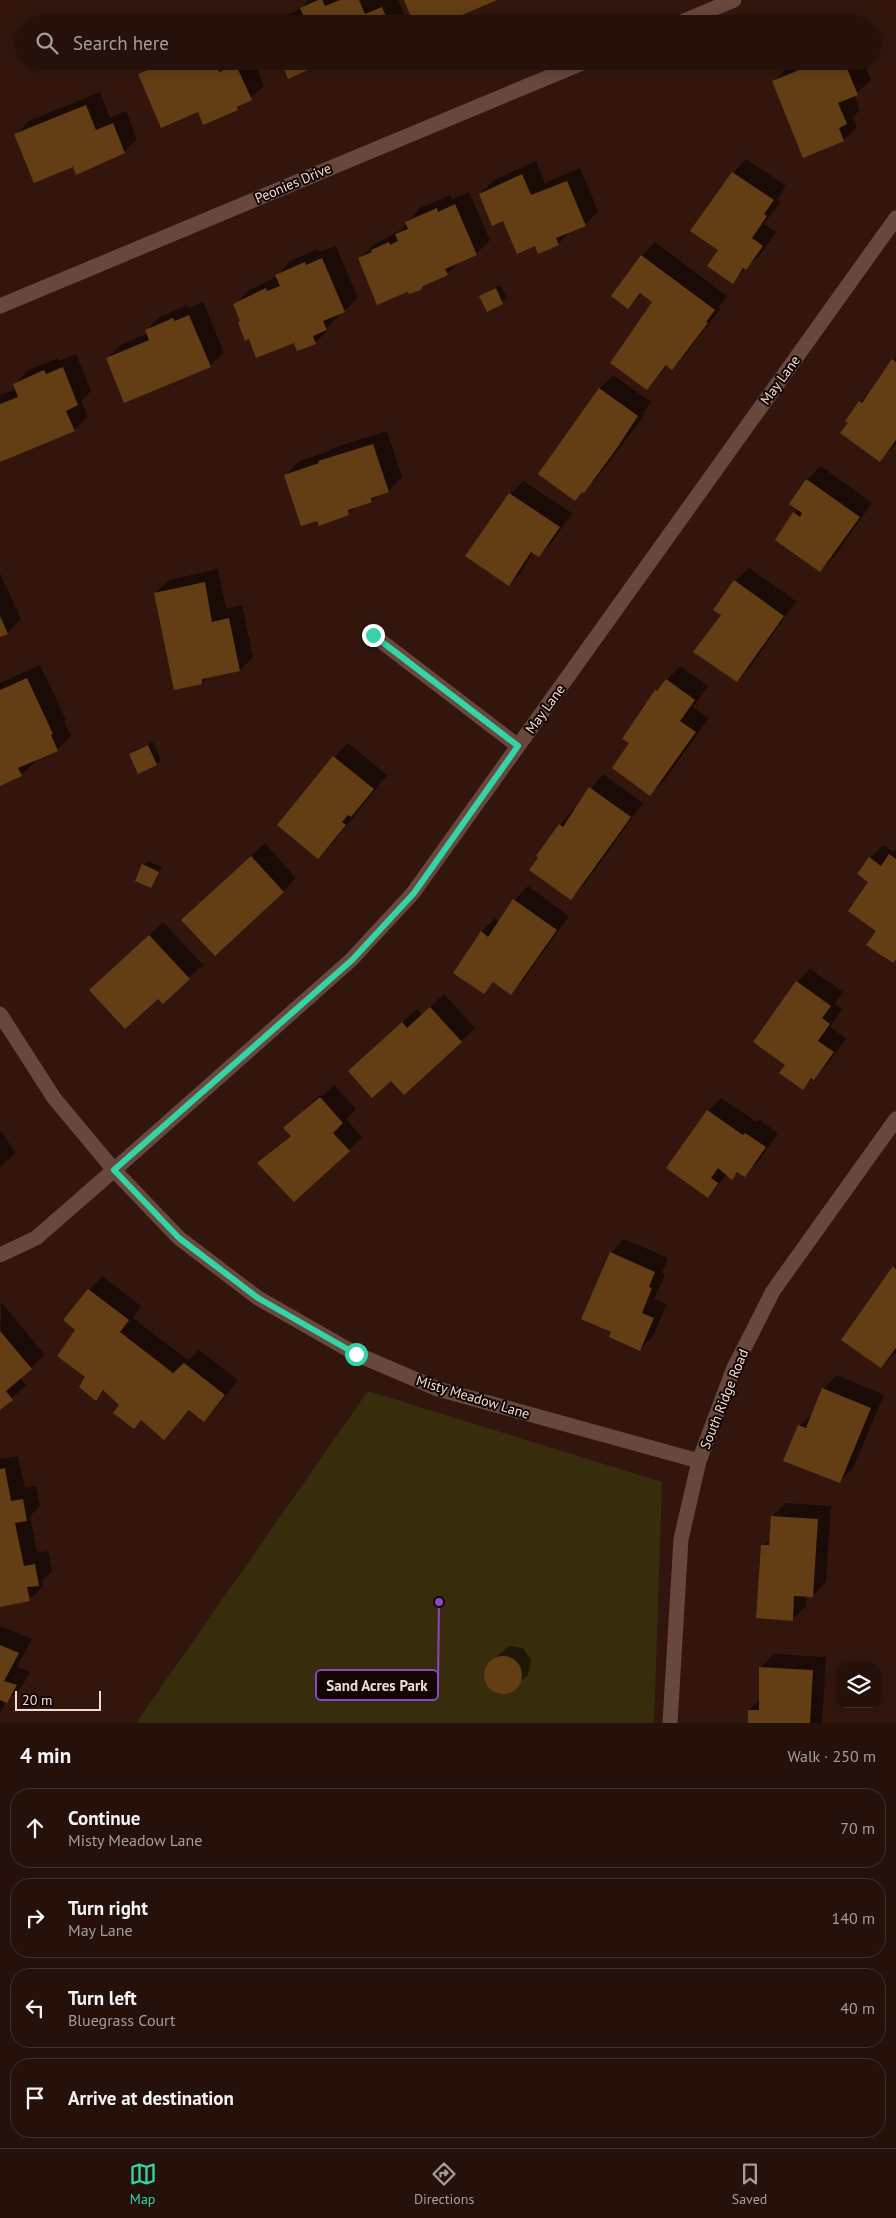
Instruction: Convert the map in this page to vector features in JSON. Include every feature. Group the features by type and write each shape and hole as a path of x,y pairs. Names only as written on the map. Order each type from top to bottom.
{"street":[{"path":"698,15 734,0"},
{"name":"Peonies Drive","path":"0,306 565,70"},
{"name":"May Lane","path":"0,1255 36,1238 114,1170 352,960 414,893 896,218"},
{"path":"373,635 518,746"},
{"name":"Misty Meadow Lane","path":"0,1014 54,1098 114,1170 179,1238 258,1298 356,1354 438,1389 699,1461"},
{"name":"South Ridge Road","path":"670,1723 682,1539 699,1461 733,1370 772,1291 896,1119"}],"shaded area":[{"path":"368,1391 662,1482 654,1723 136,1723"}],"building":[{"path":"318,0 322,0 325,6 340,0 359,0 365,14 382,7 385,15 303,15 300,8"},
{"path":"404,0 497,0 462,15 410,15"},
{"path":"147,70 218,70 219,72 238,70 252,100 237,107 238,110 203,125 198,112 161,128 138,74"},
{"path":"284,70 308,70 288,79"},
{"path":"799,70 848,70 858,95 838,103 847,124 839,128 844,141 803,158 772,81"},
{"path":"86,105 96,130 113,123 125,153 76,175 73,167 34,183 14,134"},
{"path":"732,172 774,200 764,214 767,216 752,238 763,246 746,270 743,268 733,284 707,266 718,250 690,231"},
{"path":"522,174 531,195 567,181 586,226 556,238 559,245 538,254 535,246 517,254 503,221 492,226 479,194"},
{"path":"455,204 477,255 445,269 448,275 423,286 421,290 410,294 407,292 377,305 358,258 389,242 390,245 398,241 395,234 408,229 405,222 437,208 438,212"},
{"path":"641,255 715,310 706,322 708,323 672,370 666,365 647,390 610,363 652,302 640,293 628,309 611,296"},
{"path":"322,258 345,312 323,321 327,330 313,336 316,344 297,351 294,343 256,358 249,339 245,341 233,304 266,288 267,291 280,286 275,275 305,262 306,265"},
{"path":"496,288 503,304 487,312 479,296"},
{"path":"189,315 211,367 124,403 106,358 149,340 145,330 173,318 175,321"},
{"path":"892,359 896,362 896,440 880,462 840,433 848,423 845,421 859,401 862,403"},
{"path":"63,367 78,405 66,411 75,431 0,462 0,404 18,397 13,384 44,370 46,374"},
{"path":"599,388 638,416 584,493 582,492 575,501 538,474"},
{"path":"373,444 389,492 371,498 372,502 348,510 349,515 319,526 317,521 301,526 284,475 319,463 318,461"},
{"path":"806,479 860,517 820,572 775,540 793,512 800,517 802,513 789,504"},
{"path":"509,493 560,527 539,557 531,552 509,586 465,556"},
{"path":"734,580 784,616 737,682 693,652 721,615 713,610"},
{"path":"205,582 212,622 229,618 240,671 202,679 202,684 174,690 154,593"},
{"path":"0,616 8,634 0,637"},
{"path":"27,678 53,734 51,735 58,751 18,768 22,776 0,786 0,690"},
{"path":"666,679 695,700 680,721 696,732 650,796 612,768 629,743 622,739 655,690 657,691"},
{"path":"148,745 157,765 138,774 129,754"},
{"path":"333,756 374,789 351,817 348,815 342,822 346,825 318,859 277,825"},
{"path":"589,787 631,817 571,900 529,870 538,858 536,856 559,824 563,827"},
{"path":"889,854 896,859 896,959 893,963 866,945 876,931 848,911 868,882 857,874 869,857 881,866"},
{"path":"251,856 284,892 215,956 181,920"},
{"path":"142,864 159,872 151,888 135,881"},
{"path":"513,899 557,930 511,995 493,982 484,994 453,973 481,931 488,937"},
{"path":"149,935 190,979 163,1004 158,999 125,1029 89,990"},
{"path":"796,981 831,1006 822,1018 830,1024 818,1041 834,1052 814,1080 811,1078 803,1090 779,1073 785,1065 753,1042"},
{"path":"430,1007 462,1042 404,1095 391,1081 372,1098 348,1071 402,1022 407,1028"},
{"path":"320,1097 343,1123 333,1133 350,1151 294,1202 257,1163 291,1136 283,1128"},
{"path":"707,1110 743,1135 745,1133 766,1147 745,1177 737,1172 732,1180 718,1168 711,1178 718,1183 708,1198 666,1168"},
{"path":"610,1252 655,1272 649,1287 652,1288 642,1313 654,1318 640,1351 609,1337 611,1332 581,1319"},
{"path":"893,1266 896,1269 896,1348 881,1368 841,1340"},
{"path":"88,1289 129,1320 120,1332 173,1373 184,1363 225,1395 204,1422 189,1410 164,1440 141,1420 134,1429 113,1413 119,1405 103,1390 96,1401 79,1387 85,1377 57,1356 75,1330 63,1320"},
{"path":"0,1331 32,1369 6,1391 13,1400 0,1410"},
{"path":"822,1388 871,1408 840,1483 783,1461 798,1425 806,1428"},
{"path":"5,1468 11,1501 23,1499 27,1521 15,1523 24,1566 35,1564 39,1586 27,1587 30,1601 0,1607 0,1469"},
{"path":"771,1516 818,1519 813,1597 794,1596 793,1621 756,1618 761,1545 769,1545"},
{"path":"0,1645 19,1653 4,1681 17,1685 7,1703 0,1700"},
{"path":"503,1656 517,1661 522,1675 517,1689 503,1694 489,1689 484,1675 489,1661"},
{"path":"759,1667 813,1670 810,1723 748,1723 748,1710 759,1710"}],"place":[{"name":"Sand Acres Park","path":"439,1602"}],"route":[{"path":"356,1354 258,1298 179,1238 114,1170 352,960 414,893 518,746 373,635"}]}
